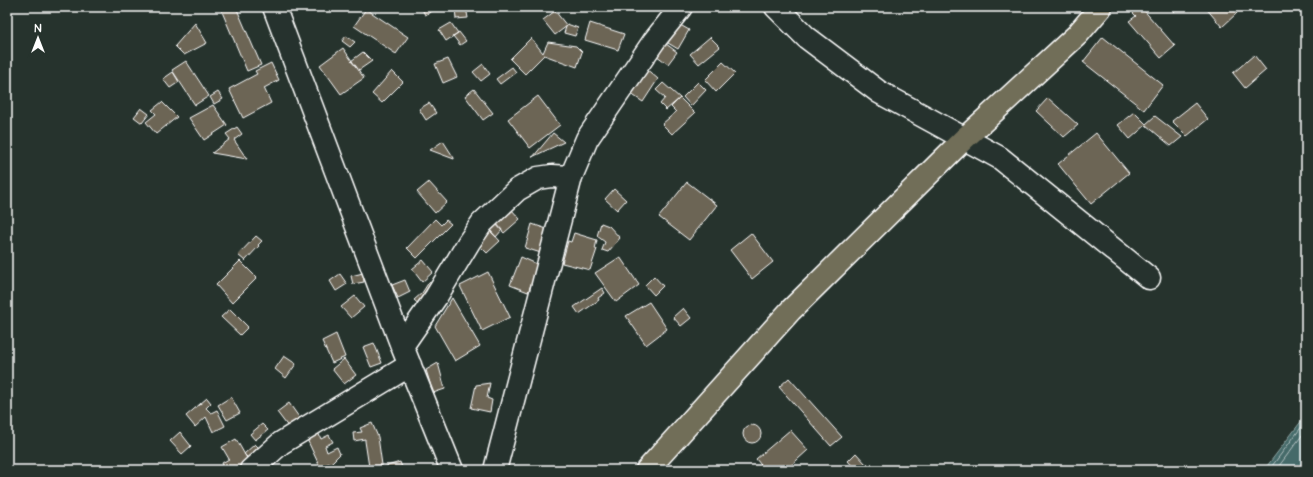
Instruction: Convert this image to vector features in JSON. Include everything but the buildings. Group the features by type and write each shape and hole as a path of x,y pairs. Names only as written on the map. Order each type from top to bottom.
{"main road":[{"path":"647,470 791,310 964,139 1077,35 1101,7"}],"street":[{"path":"274,7 406,356 452,470"},
{"path":"495,470 571,177 587,139 654,41 681,7"},
{"path":"776,7 806,38 879,92 1000,158 1149,278"},
{"path":"251,470 281,443 406,356 436,298 469,242 482,223 517,190 538,178 552,176 571,177"}],"water":[{"path":"1306,415 1306,470 1264,470"}]}
